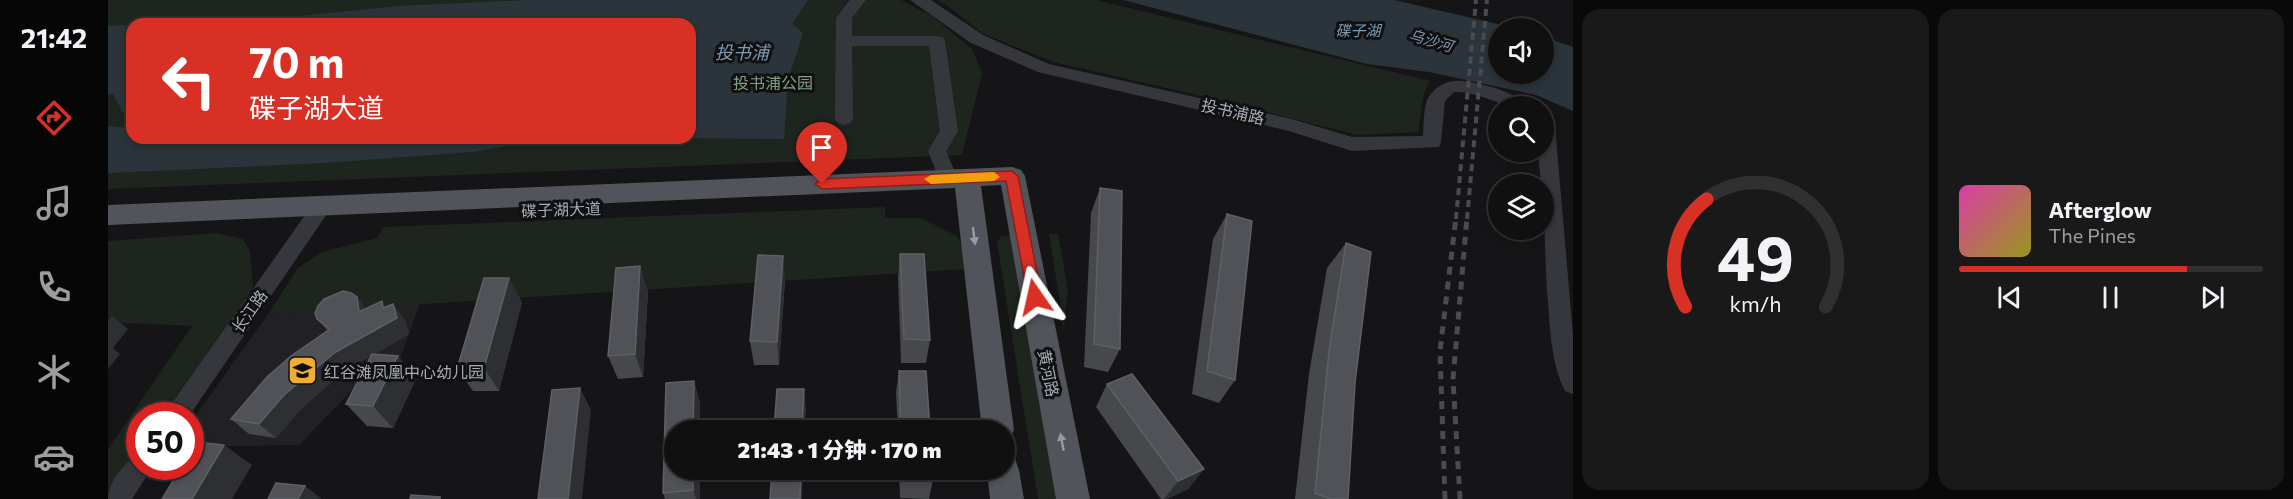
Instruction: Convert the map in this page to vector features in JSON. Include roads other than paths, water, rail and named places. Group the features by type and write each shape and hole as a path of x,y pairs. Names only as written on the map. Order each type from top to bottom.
{"main road":[{"name":"碟子湖大道","path":"108,230 317,213 962,183 1013,184"},
{"path":"962,183 997,420"},
{"name":"黄河路","path":"1013,184 1073,499"},
{"name":"碟子湖大道","path":"108,215 317,213"},
{"path":"1004,480 1006,499"}],"street":[{"path":"844,119 844,18 858,0"},
{"name":"投书浦路","path":"918,0 933,7 976,39 1044,68 1292,125 1352,144 1432,142 1436,99 1446,90 1454,86 1496,96"},
{"path":"843,41 937,40 949,131 937,151 962,183"},
{"path":"1549,162 1562,340 1573,384"},
{"name":"长江路","path":"185,402 317,213"},
{"path":"117,499 130,480"}],"water":[{"name":"投书浦","path":"527,0 808,0 792,24 803,33 788,80 784,139 696,138 696,18 280,18 398,6"},
{"path":"1123,0 1394,0 1488,22 1488,84 1554,84 1554,40 1573,47 1573,111 1554,103 1554,96 1538,96 1429,72 1367,64"},
{"path":"126,25 126,119 113,94 108,94 108,26"},
{"path":"108,126 126,128 126,144 519,144 473,152 324,163 108,173"}],"railway":[{"path":"1456,219 1476,0"},
{"path":"1467,219 1487,0"},
{"path":"1445,499 1440,351 1456,217"},
{"path":"1460,499 1453,379 1467,217"}],"place":[{"name":"红谷滩凤凰中心幼儿园","path":"303,371"}],"water label":[{"name":"碟子湖","path":"1358,30"},
{"name":"乌沙河","path":"1431,40"}],"park label":[{"name":"投书浦公园","path":"773,82"}]}
